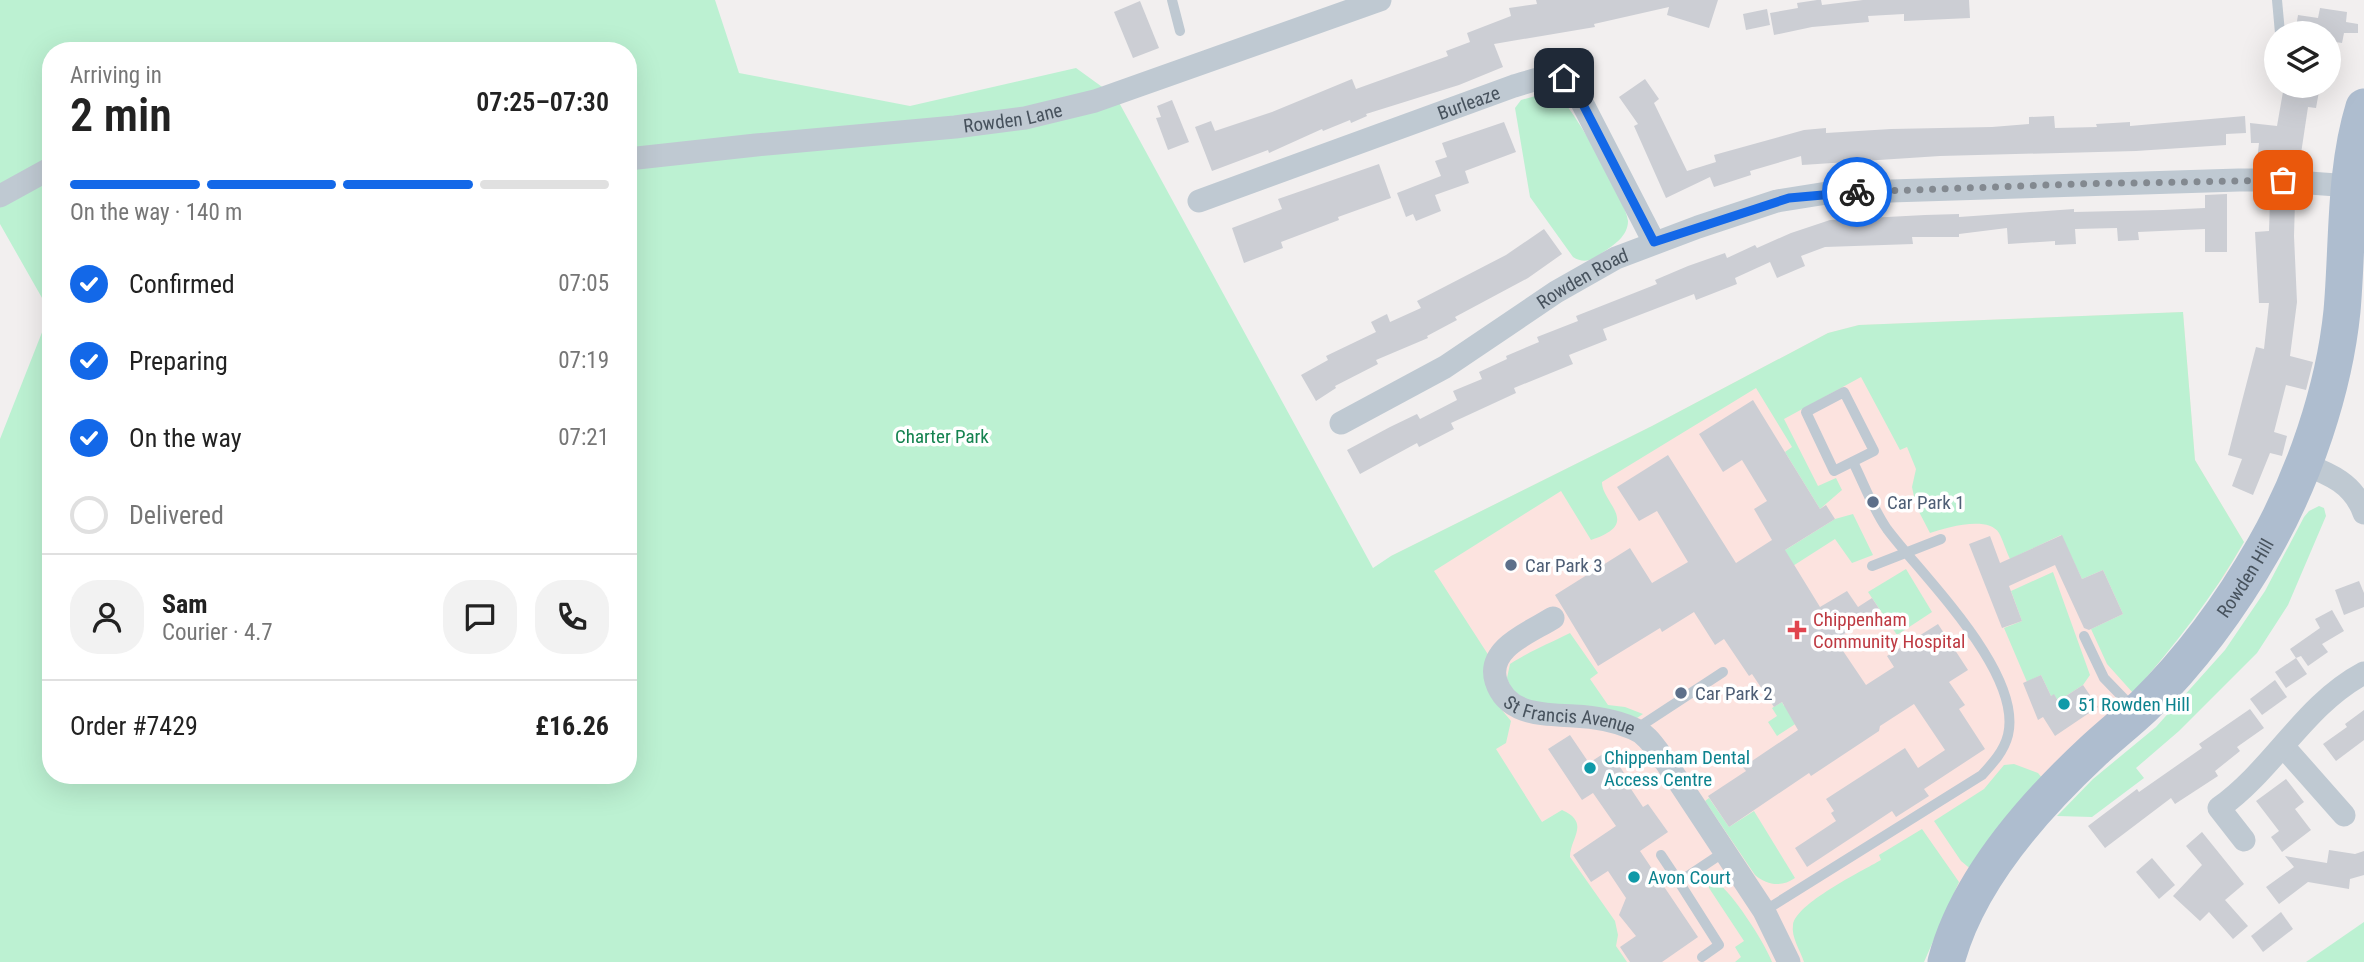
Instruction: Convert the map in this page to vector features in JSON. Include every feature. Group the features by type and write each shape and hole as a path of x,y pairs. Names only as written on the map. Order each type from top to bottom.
{"main road":[{"name":"Rowden Hill","path":"1946,962 1968,905 2032,812 2137,712 2193,651 2237,591 2277,523 2304,464 2325,395 2338,339 2350,186 2356,134 2364,107"}],"street":[{"name":"Rowden Lane","path":"637,158 1025,118 1095,101 1380,0"},
{"name":"Burleaze","path":"1199,201 1514,86 1556,76 1564,78 1575,89 1654,242"},
{"path":"0,196 42,173"},
{"name":"Rowden Road","path":"1341,423 1445,367 1597,267 1654,242 1777,201 1808,195 2239,180 2350,186"},
{"path":"2304,464 2342,482 2354,493 2364,513"},
{"name":"St Francis Avenue","path":"1553,618 1510,645 1498,656 1494,670 1497,684 1503,694 1517,707 1532,713 1609,720 1645,735 1764,911 1789,962"},
{"path":"2244,840 2210,812 2246,787 2327,698 2364,673"},
{"path":"2283,746 2323,804 2344,815"}],"lane":[{"path":"1172,0 1180,31"},
{"path":"2277,0 2279,21"},
{"path":"1844,392 1874,451 1853,462 1834,471 1806,412 1844,392"},
{"path":"1764,911 1982,775 2004,747 2010,720 2004,694 1985,654 1969,628 1886,526 1853,462"},
{"path":"1872,566 1941,539"},
{"path":"2084,636 2104,678 2137,712"},
{"path":"1636,729 1723,672"},
{"path":"1679,883 1724,852"},
{"path":"1661,855 1719,945 1702,957"}],"shaded area":[{"name":"Chippenham Community Hospital","path":"2183,312 2195,460 2244,542 2225,575 2161,660 1941,921 1924,962 1592,962 1391,556 1652,426 1828,333 1859,325"}],"green space":[{"name":"Charter Park","path":"0,0 715,0 739,73 910,106 1076,68 1116,97 1373,568 1391,556 1652,426 1828,333 1859,325 2183,312 2195,460 2244,542 2192,621 2133,693 2107,664 2091,629 2123,614 2103,570 2082,579 2061,535 2010,559 1999,533 1986,525 1966,524 1930,533 1916,506 1912,487 1916,469 1907,447 1900,450 1861,377 1784,419 1818,486 1836,478 1842,490 1820,509 1785,452 1792,447 1756,388 1602,482 1617,515 1614,527 1605,534 1591,540 1561,491 1434,571 1489,656 1501,709 1511,721 1506,743 1496,749 1542,822 1562,810 1575,820 1577,831 1570,857 1615,921 1618,935 1616,946 1627,962 0,962 0,439 42,332 42,784 637,784 637,42 42,42 42,298 0,224"},
{"path":"1553,91 1571,111 1596,152 1618,194 1628,221 1620,240 1588,260 1573,257 1530,197 1515,108 1521,100"},
{"path":"2319,506 2324,508 2326,516 2288,605 2257,653 2179,731 2136,768 2144,778 2092,817 2057,816 2093,779 2156,727 2225,650 2265,591 2304,517"},
{"path":"1853,514 1873,555 1852,563 1835,539 1763,585 1753,570 1835,519"},
{"path":"1906,569 1932,612 1897,635 1868,592"},
{"path":"2053,572 2090,675 2083,685 2058,701 2054,695 2051,696 2041,675 2027,682 2004,628 2022,621 2011,591"},
{"path":"1570,633 1598,673 1590,679 1608,705 1625,707 1643,714 1637,718 1534,708 1511,688 1507,678 1510,664"},
{"path":"1782,702 1784,706 1823,706 1777,736 1768,722 1777,716 1772,708"},
{"path":"2014,764 2038,773 2043,779 1973,871 1961,861 1934,821 1984,789 2004,765"},
{"path":"1709,798 1729,827 1754,811 1795,878 1775,884 1755,875 1705,801"},
{"path":"1922,829 1959,882 1924,962 1804,962 1793,934 1797,917 1817,898 1881,860 1879,855"},
{"path":"1714,880 1729,894 1747,918 1772,962 1735,962 1741,957 1735,947 1744,941 1709,888 1709,883"},
{"path":"2364,922 2364,962 2306,962"}],"building":[{"path":"1536,0 1718,0 1709,28 1667,15 1669,7 1594,24 1595,27 1494,44 1503,67 1459,85 1366,114 1367,116 1351,123 1350,120 1323,131 1322,129 1269,153 1268,150 1212,171 1195,127 1211,121 1215,131 1272,112 1352,79 1356,89 1448,56 1446,51 1470,42 1467,33 1511,16 1509,8 1537,4"},
{"path":"1821,0 1822,5 1863,0 1969,0 1970,18 1904,21 1904,14 1868,16 1869,22 1812,27 1774,35 1770,13 1798,8 1797,3"},
{"path":"1140,1 1159,48 1133,58 1114,12"},
{"path":"2320,8 2347,12 2346,22 2358,24 2358,33 2344,33 2341,43 2341,21 2297,21 2298,15 2318,18"},
{"path":"1767,9 1770,25 1746,30 1743,14"},
{"path":"1645,79 1659,99 1654,103 1687,171 1716,162 1714,155 1804,130 1826,128 1826,133 1992,127 2029,124 2029,117 2054,116 2055,128 2097,127 2096,124 2130,122 2130,126 2245,116 2246,133 2226,134 2226,145 2136,151 1940,156 1802,165 1801,156 1750,171 1751,175 1714,187 1710,177 1666,198 1634,126 1638,124 1619,97"},
{"path":"2282,98 2318,98 2316,108 2308,107 2299,167 2257,161 2259,143 2251,143 2250,123 2277,126"},
{"path":"1172,100 1189,142 1168,150 1156,118 1161,117 1157,106"},
{"path":"1504,122 1516,152 1465,171 1469,183 1435,195 1441,211 1416,221 1413,214 1406,217 1397,193 1441,176 1435,161 1447,157 1442,143"},
{"path":"1379,164 1391,198 1281,242 1283,248 1244,263 1232,228 1282,209 1278,199"},
{"path":"2227,194 2227,252 2205,252 2205,229 2138,232 2139,240 2118,241 2117,228 2075,229 2076,244 2055,245 2055,241 2008,244 2007,228 1959,234 1959,237 1912,237 1913,244 1825,247 1801,256 1805,266 1777,278 1770,262 1735,278 1737,284 1696,300 1694,294 1603,329 1607,340 1569,355 1573,364 1514,388 1516,393 1451,423 1454,429 1419,447 1417,443 1360,474 1347,450 1417,414 1420,419 1457,400 1453,391 1482,379 1479,372 1507,359 1506,356 1539,342 1537,337 1578,321 1576,316 1657,284 1655,280 1688,266 1725,253 1727,258 1755,245 1757,248 1830,220 1959,214 1959,217 2074,209 2074,212 2205,208 2205,195"},
{"path":"2270,201 2295,202 2297,302 2290,356 2313,362 2306,390 2286,385 2274,432 2287,436 2282,456 2270,453 2253,495 2232,486 2242,459 2228,455 2256,347 2264,349 2269,303 2259,303 2255,232 2269,231"},
{"path":"1544,229 1562,254 1528,278 1455,317 1457,320 1427,336 1428,338 1376,360 1378,364 1335,386 1336,388 1316,401 1301,375 1328,360 1326,356 1376,332 1371,322 1387,314 1390,322 1421,308 1417,301 1506,255"},
{"path":"1753,400 1820,509 1826,505 1835,519 1785,550 1820,607 1847,591 1858,607 1872,598 1880,610 1844,634 1848,639 1839,645 1866,685 1894,667 1887,656 1938,624 1968,670 1949,682 1965,705 1959,709 1985,749 1924,789 1929,796 1896,817 1892,811 1807,867 1795,848 1836,821 1831,813 1834,811 1826,799 1905,748 1918,768 1945,750 1914,704 1880,726 1879,731 1811,776 1809,773 1729,827 1708,796 1746,771 1743,767 1798,730 1782,702 1774,707 1724,639 1715,645 1694,612 1662,632 1660,628 1598,666 1555,595 1630,548 1652,583 1688,562 1657,511 1639,521 1617,487 1668,455 1736,563 1772,540 1754,509 1767,501 1742,460 1723,472 1699,434"},
{"path":"2062,535 2082,579 2103,570 2123,614 2089,630 2084,628 2055,565 2009,586 2022,621 2002,628 1969,544 1990,536 2000,563"},
{"path":"2359,581 2364,593 2364,607 2344,615 2335,590"},
{"path":"2332,610 2344,631 2322,644 2328,652 2308,666 2301,656 2296,658 2290,649 2320,628 2315,619"},
{"path":"2296,658 2307,674 2286,688 2275,672"},
{"name":"51 Rowden Hill","path":"2041,675 2051,696 2054,694 2058,701 2083,685 2098,707 2055,736 2043,717 2038,720 2023,683"},
{"path":"2275,680 2287,697 2262,715 2250,699"},
{"path":"2250,709 2264,728 2237,747 2240,751 2215,771 2218,776 2175,804 2171,798 2105,848 2088,826 2137,789 2139,792 2202,748 2199,744"},
{"path":"2364,710 2364,740 2336,761 2323,744 2347,727 2345,724"},
{"name":"Avon Court","path":"1570,735 1589,763 1609,750 1643,807 1648,804 1668,832 1640,851 1698,937 1662,962 1630,962 1620,947 1636,936 1619,915 1626,898 1608,871 1591,882 1573,855 1616,826 1593,793 1582,800 1548,749"},
{"path":"2286,779 2304,802 2295,809 2311,830 2282,852 2271,837 2279,831 2256,801"},
{"path":"2202,832 2244,884 2225,900 2248,926 2233,939 2209,912 2200,921 2173,896 2202,865 2186,846"},
{"path":"2329,850 2355,854 2364,851 2364,875 2350,879 2349,889 2308,882 2279,904 2266,887 2294,867 2285,856 2327,863"},
{"path":"2152,858 2175,885 2159,899 2136,872"},
{"path":"2281,912 2293,929 2263,952 2251,936"}],"way so far":[{"path":"1857,192 2283,180"}],"place":[{"name":"Car Park 1","path":"1873,502"},
{"name":"Car Park 3","path":"1511,565"},
{"name":"Chippenham Community Hospital","path":"1797,630"},
{"name":"Car Park 2","path":"1681,693"},
{"name":"51 Rowden Hill","path":"2064,704"},
{"name":"Chippenham Dental Access Centre","path":"1590,768"},
{"name":"Avon Court","path":"1634,877"}],"route":[{"path":"1564,78 1575,89 1654,242 1789,198 1857,192"}]}
